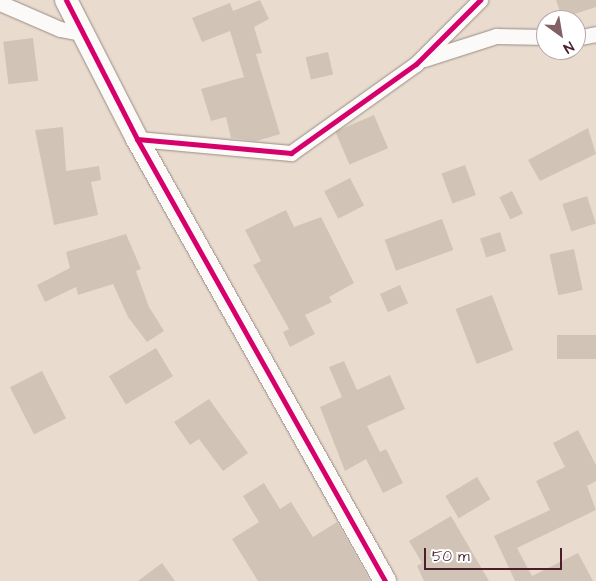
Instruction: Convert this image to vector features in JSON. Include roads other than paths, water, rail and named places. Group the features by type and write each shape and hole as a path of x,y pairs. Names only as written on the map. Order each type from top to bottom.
{"street":[{"path":"66,0 86,34 137,139 385,581"},
{"path":"137,139 291,153 420,60 480,0"},
{"path":"0,3 60,29 86,34"},
{"path":"420,60 478,39 536,37"}]}
